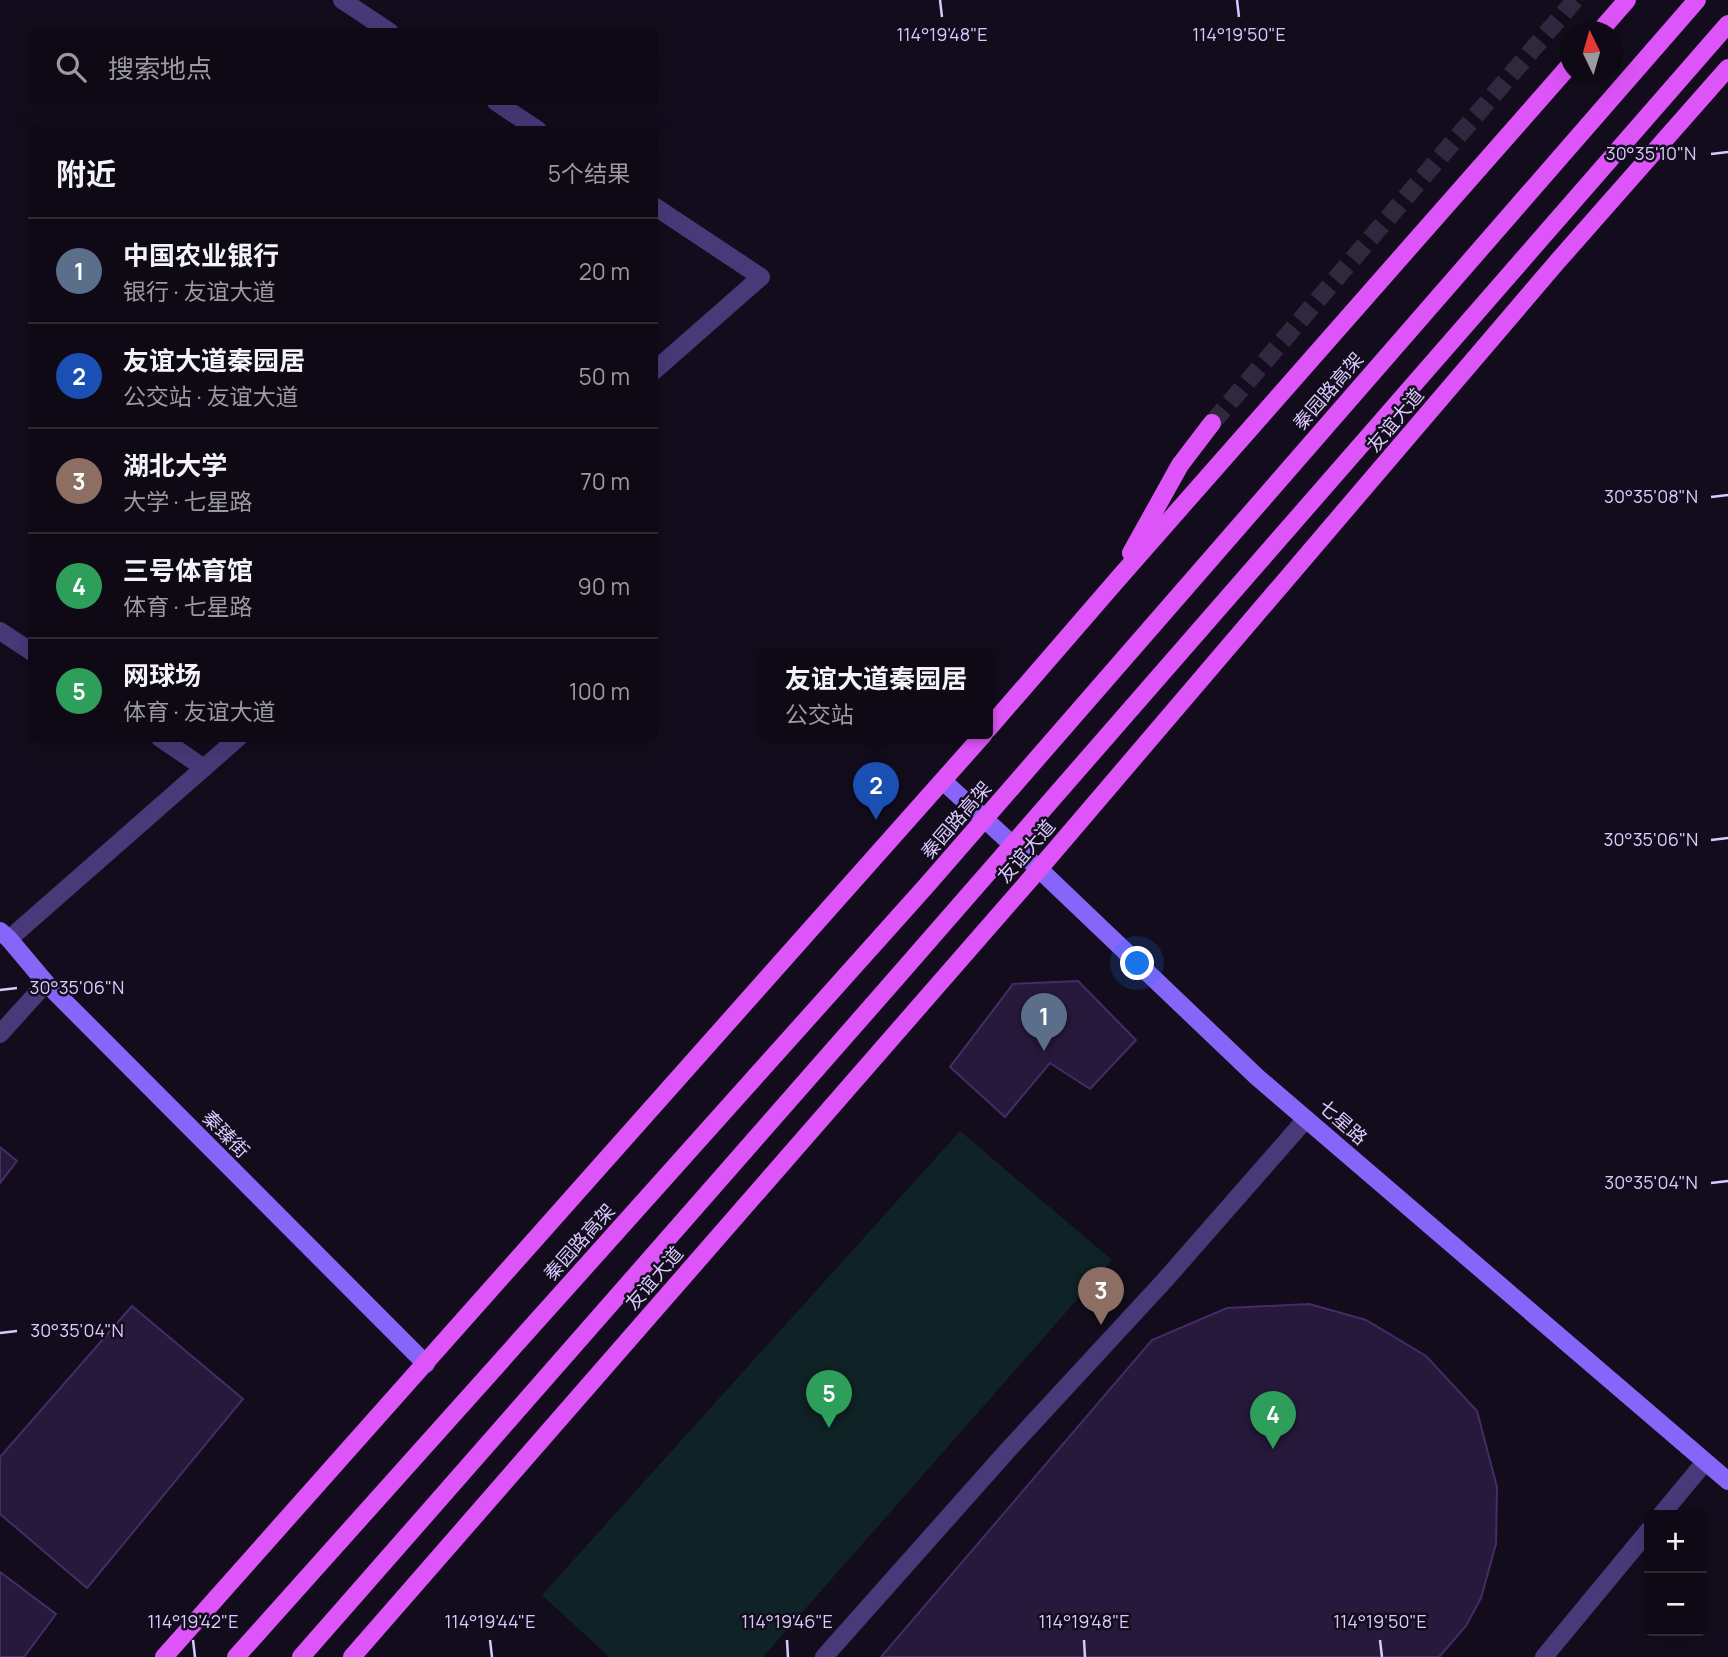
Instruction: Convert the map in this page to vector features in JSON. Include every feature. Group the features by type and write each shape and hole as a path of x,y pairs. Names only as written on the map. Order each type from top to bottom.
{"main road":[{"path":"1609,21 1627,0"},
{"name":"秦园路高架","path":"236,1657 927,885 1697,0"},
{"path":"301,1657 1728,24"},
{"name":"友谊大道","path":"352,1657 1039,869 1548,272 1728,68"},
{"path":"993,723 1560,76"},
{"path":"1116,580 1180,465 1212,423"},
{"path":"164,1657 980,739"}],"street":[{"path":"342,0 384,28"},
{"path":"500,105 532,126"},
{"path":"658,209 761,277 658,367"},
{"path":"0,631 28,649"},
{"path":"166,742 204,768"},
{"path":"4,935 233,742"},
{"name":"七星路","path":"943,781 1257,1077 1728,1481"},
{"name":"秦臻街","path":"4,935 46,983 426,1364"},
{"path":"0,1034 46,983"},
{"path":"824,1657 1008,1450 1166,1280 1306,1119"},
{"path":"1665,1510 1706,1462"},
{"path":"1544,1657 1644,1536"}],"green space":[{"path":"960,1131 1112,1260 763,1657 609,1657 542,1595"}],"building":[{"path":"1078,981 1136,1040 1090,1089 1050,1063 1005,1117 950,1067 1013,984"},
{"path":"0,1147 17,1161 0,1183"},
{"path":"1309,1304 1366,1320 1426,1356 1477,1411 1497,1487 1496,1544 1481,1598 1466,1626 1439,1657 881,1657 1152,1340 1227,1308"},
{"path":"132,1306 243,1399 87,1588 0,1514 0,1457"},
{"path":"0,1572 56,1614 24,1657 0,1657"}],"tunnel":[{"path":"1212,423 1575,0"}],"place":[{"name":"友谊大道秦园居","path":"876,820"},
{"name":"中国农业银行","path":"1044,1051"},
{"name":"湖北大学","path":"1101,1325"},
{"name":"网球场","path":"829,1428"},
{"name":"三号体育馆","path":"1273,1449"}]}
